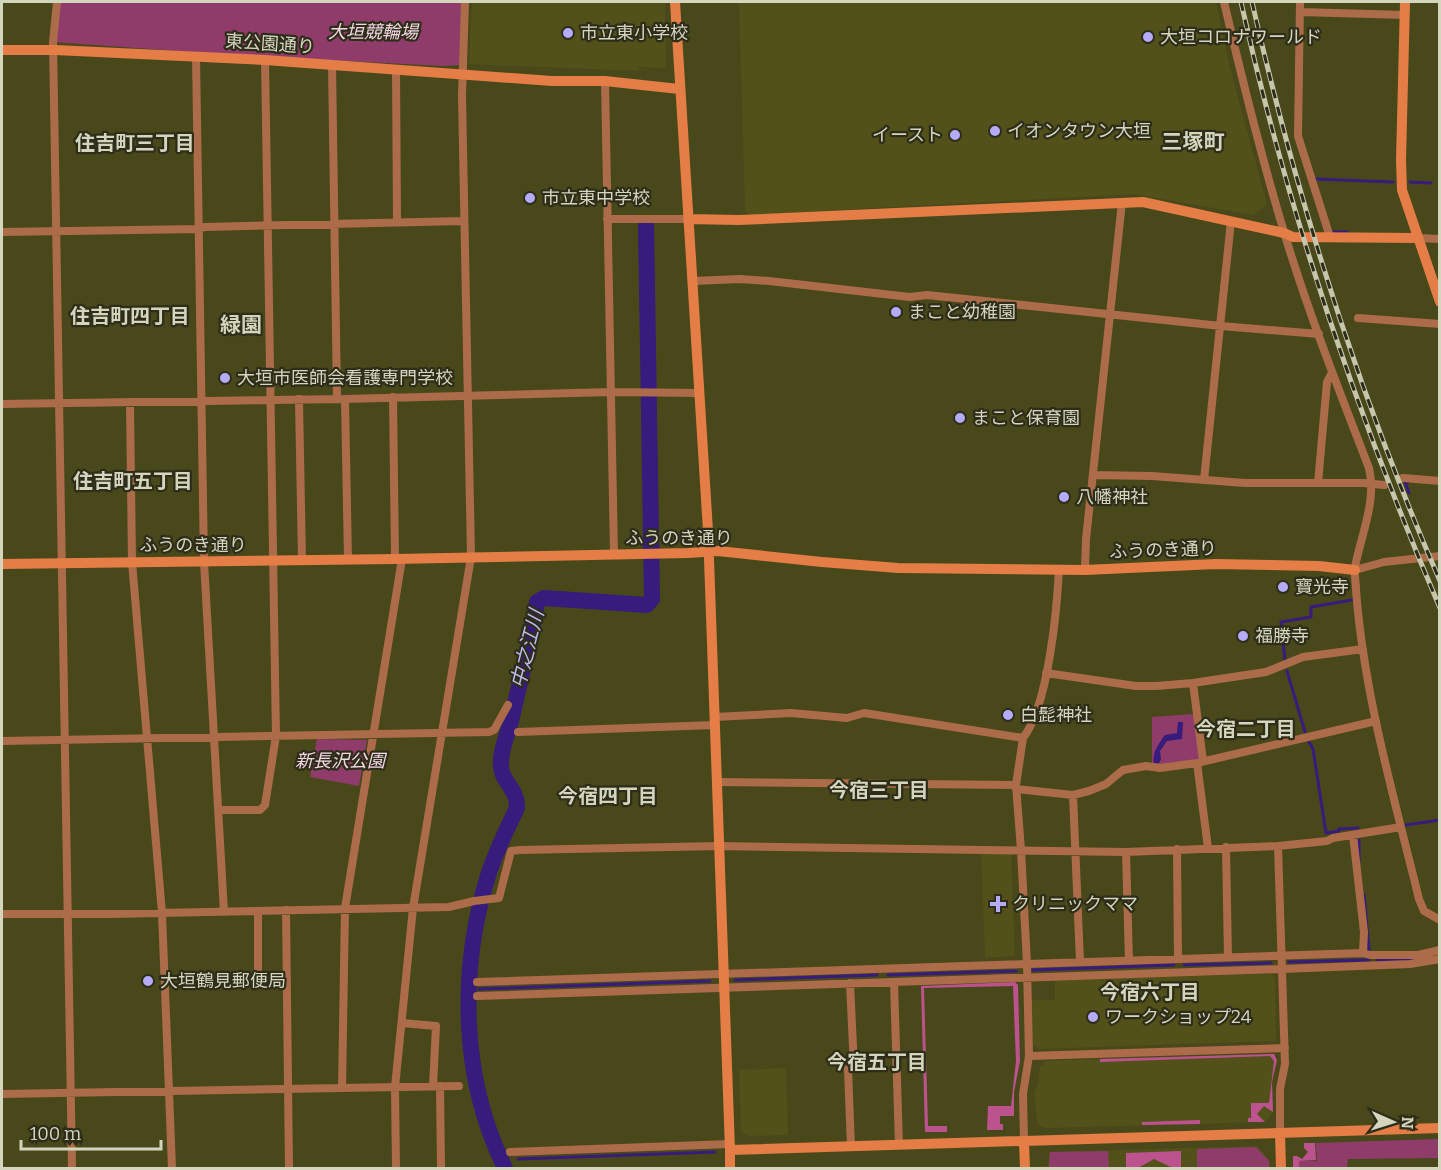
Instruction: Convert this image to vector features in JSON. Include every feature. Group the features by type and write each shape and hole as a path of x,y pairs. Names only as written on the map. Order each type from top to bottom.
{"street":[{"path":"57,2 53,42 55,50 72,1168"},
{"path":"396,1168 395,1088 413,908 471,557 462,74 465,2"},
{"path":"675,2 709,552 730,1168"},
{"path":"1224,2 1241,76 1284,233 1332,373 1369,468 1371,499 1355,570 1363,649 1376,721 1421,905 1424,911 1440,920"},
{"path":"1300,2 1298,136 1330,237"},
{"path":"1405,2 1402,190 1440,302"},
{"path":"1300,12 1405,15"},
{"name":"東公園通り","path":"2,50 55,50 265,60 552,81 605,81 680,88"},
{"path":"196,57 204,562 224,912"},
{"path":"219,810 260,810 266,805 276,736 265,60"},
{"path":"332,65 333,224 348,560"},
{"path":"396,69 397,222"},
{"path":"605,81 614,554"},
{"path":"1085,570 1086,539 1122,202"},
{"path":"607,219 739,220 1143,202 1284,233 1293,237 1440,239"},
{"path":"2,232 198,230 206,226 464,221"},
{"path":"1204,480 1231,221"},
{"path":"693,281 740,279 769,281 910,297 927,295 1319,334"},
{"path":"1358,318 1440,324"},
{"path":"1318,483 1327,382 1332,373"},
{"path":"2,404 611,392 699,393"},
{"path":"342,1088 345,908 374,733 398,559 393,397"},
{"path":"298,399 302,561"},
{"path":"130,402 132,562 162,913 172,1168"},
{"path":"1093,475 1152,476 1245,483 1384,485"},
{"path":"1404,478 1440,481"},
{"name":"ふうのき通り","path":"2,564 302,561 718,551 898,568 1085,570 1216,564 1319,566 1355,570"},
{"path":"1355,570 1384,562 1440,556"},
{"path":"1025,1168 1023,1094 1029,1056 1027,964 1016,787 1023,738 1029,730 1046,673 1057,605 1059,569"},
{"path":"1046,673 1136,686 1156,686 1266,672 1303,657 1363,649"},
{"path":"1193,682 1208,848"},
{"path":"2,741 441,733 494,730 508,705"},
{"path":"518,732 715,721 791,713 847,718 864,713 1023,738"},
{"path":"716,782 1016,787 1073,795 1106,784 1123,770 1146,766 1160,768 1200,762 1376,721"},
{"path":"1073,795 1080,962"},
{"path":"2,914 441,908 500,898 511,851 718,846 1126,852 1278,846 1401,827"},
{"path":"1353,834 1364,933 1363,953"},
{"path":"1278,846 1286,1064 1280,1089 1281,1168"},
{"path":"1226,847 1228,957"},
{"path":"1177,849 1178,959"},
{"path":"1126,852 1129,961"},
{"path":"286,910 289,1168"},
{"path":"258,911 258,970"},
{"path":"477,982 1363,953 1370,956 1418,955 1440,950"},
{"path":"477,996 1282,969 1410,964 1440,959"},
{"path":"894,982 899,1145"},
{"path":"850,983 854,1068 848,1069 851,1147"},
{"path":"402,1023 436,1026 436,1086 441,1168"},
{"path":"1029,1056 1285,1048"},
{"path":"2,1094 170,1092 238,1088 459,1086"},
{"path":"510,1152 851,1147 1440,1128"}],"shaded area":[{"name":"市立東小学校","path":"472,2 665,2 666,68 639,67 638,71 469,64"},
{"name":"イオンタウン大垣","path":"739,2 1216,2 1230,68 1267,204 1253,215 1134,194 750,215 745,210"},
{"path":"1178,722 1183,722 1182,739 1167,741 1160,751 1159,763 1154,764 1154,755 1158,745 1165,735 1177,733"},
{"name":"クリニックママ","path":"981,851 1011,852 1015,956 985,958"},
{"path":"1271,974 1275,977 1276,1038 1274,1041 1039,1049 1032,1044 1031,1000 1055,1000 1055,980"},
{"path":"1015,982 1018,985 1020,1061 1014,1092 1014,1116 1000,1116 1003,1130 987,1130 988,1106 1011,1106 1016,1061 1013,986 924,988 928,1126 947,1126 947,1132 925,1132 921,986"},
{"path":"1274,1054 1277,1060 1272,1082 1273,1112 1265,1122 1046,1128 1040,1126 1037,1121 1034,1092 1038,1085 1040,1065 1044,1065 1044,1061"},
{"path":"1274,1054 1277,1060 1272,1082 1273,1112 1264,1106 1257,1114 1265,1122 1248,1122 1248,1118 1251,1118 1251,1103 1269,1103 1274,1061 1270,1056 1100,1062 1100,1059"},
{"path":"786,1068 788,1135 748,1136 741,1131 739,1070"},
{"path":"1200,1120 1200,1124 1142,1125 1142,1122"},
{"path":"1304,1143 1315,1143 1316,1160 1299,1161 1299,1168 1293,1168 1293,1156 1302,1159 1308,1152 1304,1148"},
{"path":"1257,1146 1270,1161 1271,1168 1037,1168 1037,1166 1048,1166 1049,1152"},
{"path":"1181,1151 1181,1168 1173,1168 1154,1159 1138,1168 1126,1168 1126,1153"}],"green space":[{"name":"大垣競輪場","path":"57,2 462,2 459,65 248,56 53,42"},
{"path":"1194,714 1199,759 1163,766 1152,764 1152,717"},
{"name":"新長沢公園","path":"317,739 367,740 359,786 310,777"},
{"path":"1439,1139 1439,1158 1348,1159 1347,1168 1299,1168 1299,1161 1317,1161 1316,1143"},
{"path":"1256,1147 1269,1161 1269,1168 1197,1168 1197,1149"},
{"path":"1108,1151 1109,1168 1038,1168 1049,1167 1050,1152"}],"waterway":[{"path":"1315,179 1393,182"},
{"path":"1410,182 1431,183"},
{"name":"中之江川","path":"505,1168 490,1134 480,1099 469,1025 472,951 478,915 487,879 517,808 515,795 501,768 501,756 537,602 544,598 647,605 652,599 646,226"},
{"path":"1331,232 1347,232"},
{"path":"1408,482 1405,482 1409,493"},
{"path":"1285,660 1281,622 1311,617 1311,607 1352,600"},
{"path":"1287,671 1305,732"},
{"path":"1309,742 1313,749 1326,833 1339,831 1339,829 1358,828"},
{"path":"1406,825 1440,820"},
{"path":"1359,840 1359,862"},
{"path":"1364,895 1369,950"},
{"path":"1377,960 1417,959"},
{"path":"1289,962 1369,960"},
{"path":"1184,965 1271,963"},
{"path":"1032,970 1174,965"},
{"path":"888,975 1016,971"},
{"path":"735,980 877,975"},
{"path":"479,989 710,981"},
{"path":"518,1159 715,1152"}],"tunnel":[{"path":"1384,485 1403,478"}],"railway":[{"path":"1241,2 1280,157 1326,310 1380,460 1440,608"},
{"path":"1252,2 1289,150 1332,296 1383,440 1440,581"}],"place":[{"name":"市立東小学校","path":"568,33"},
{"name":"大垣コロナワールド","path":"1148,37"},
{"name":"イオンタウン大垣","path":"995,131"},
{"name":"イースト","path":"955,135"},
{"name":"市立東中学校","path":"530,198"},
{"name":"まこと幼稚園","path":"896,312"},
{"name":"大垣市医師会看護専門学校","path":"225,378"},
{"name":"まこと保育園","path":"960,418"},
{"name":"八幡神社","path":"1064,497"},
{"name":"寶光寺","path":"1283,587"},
{"name":"福勝寺","path":"1243,636"},
{"name":"白髭神社","path":"1008,715"},
{"name":"クリニックママ","path":"998,904"},
{"name":"大垣鶴見郵便局","path":"148,981"},
{"name":"ワークショップ24","path":"1093,1017"}],"district":[{"name":"三塚町","path":"1193,142"},
{"name":"住吉町三丁目","path":"135,143"},
{"name":"住吉町四丁目","path":"130,316"},
{"name":"緑園","path":"241,325"},
{"name":"住吉町五丁目","path":"133,481"},
{"name":"今宿二丁目","path":"1246,729"},
{"name":"今宿三丁目","path":"879,790"},
{"name":"今宿四丁目","path":"608,796"},
{"name":"今宿六丁目","path":"1150,992"},
{"name":"今宿五丁目","path":"877,1062"}]}
